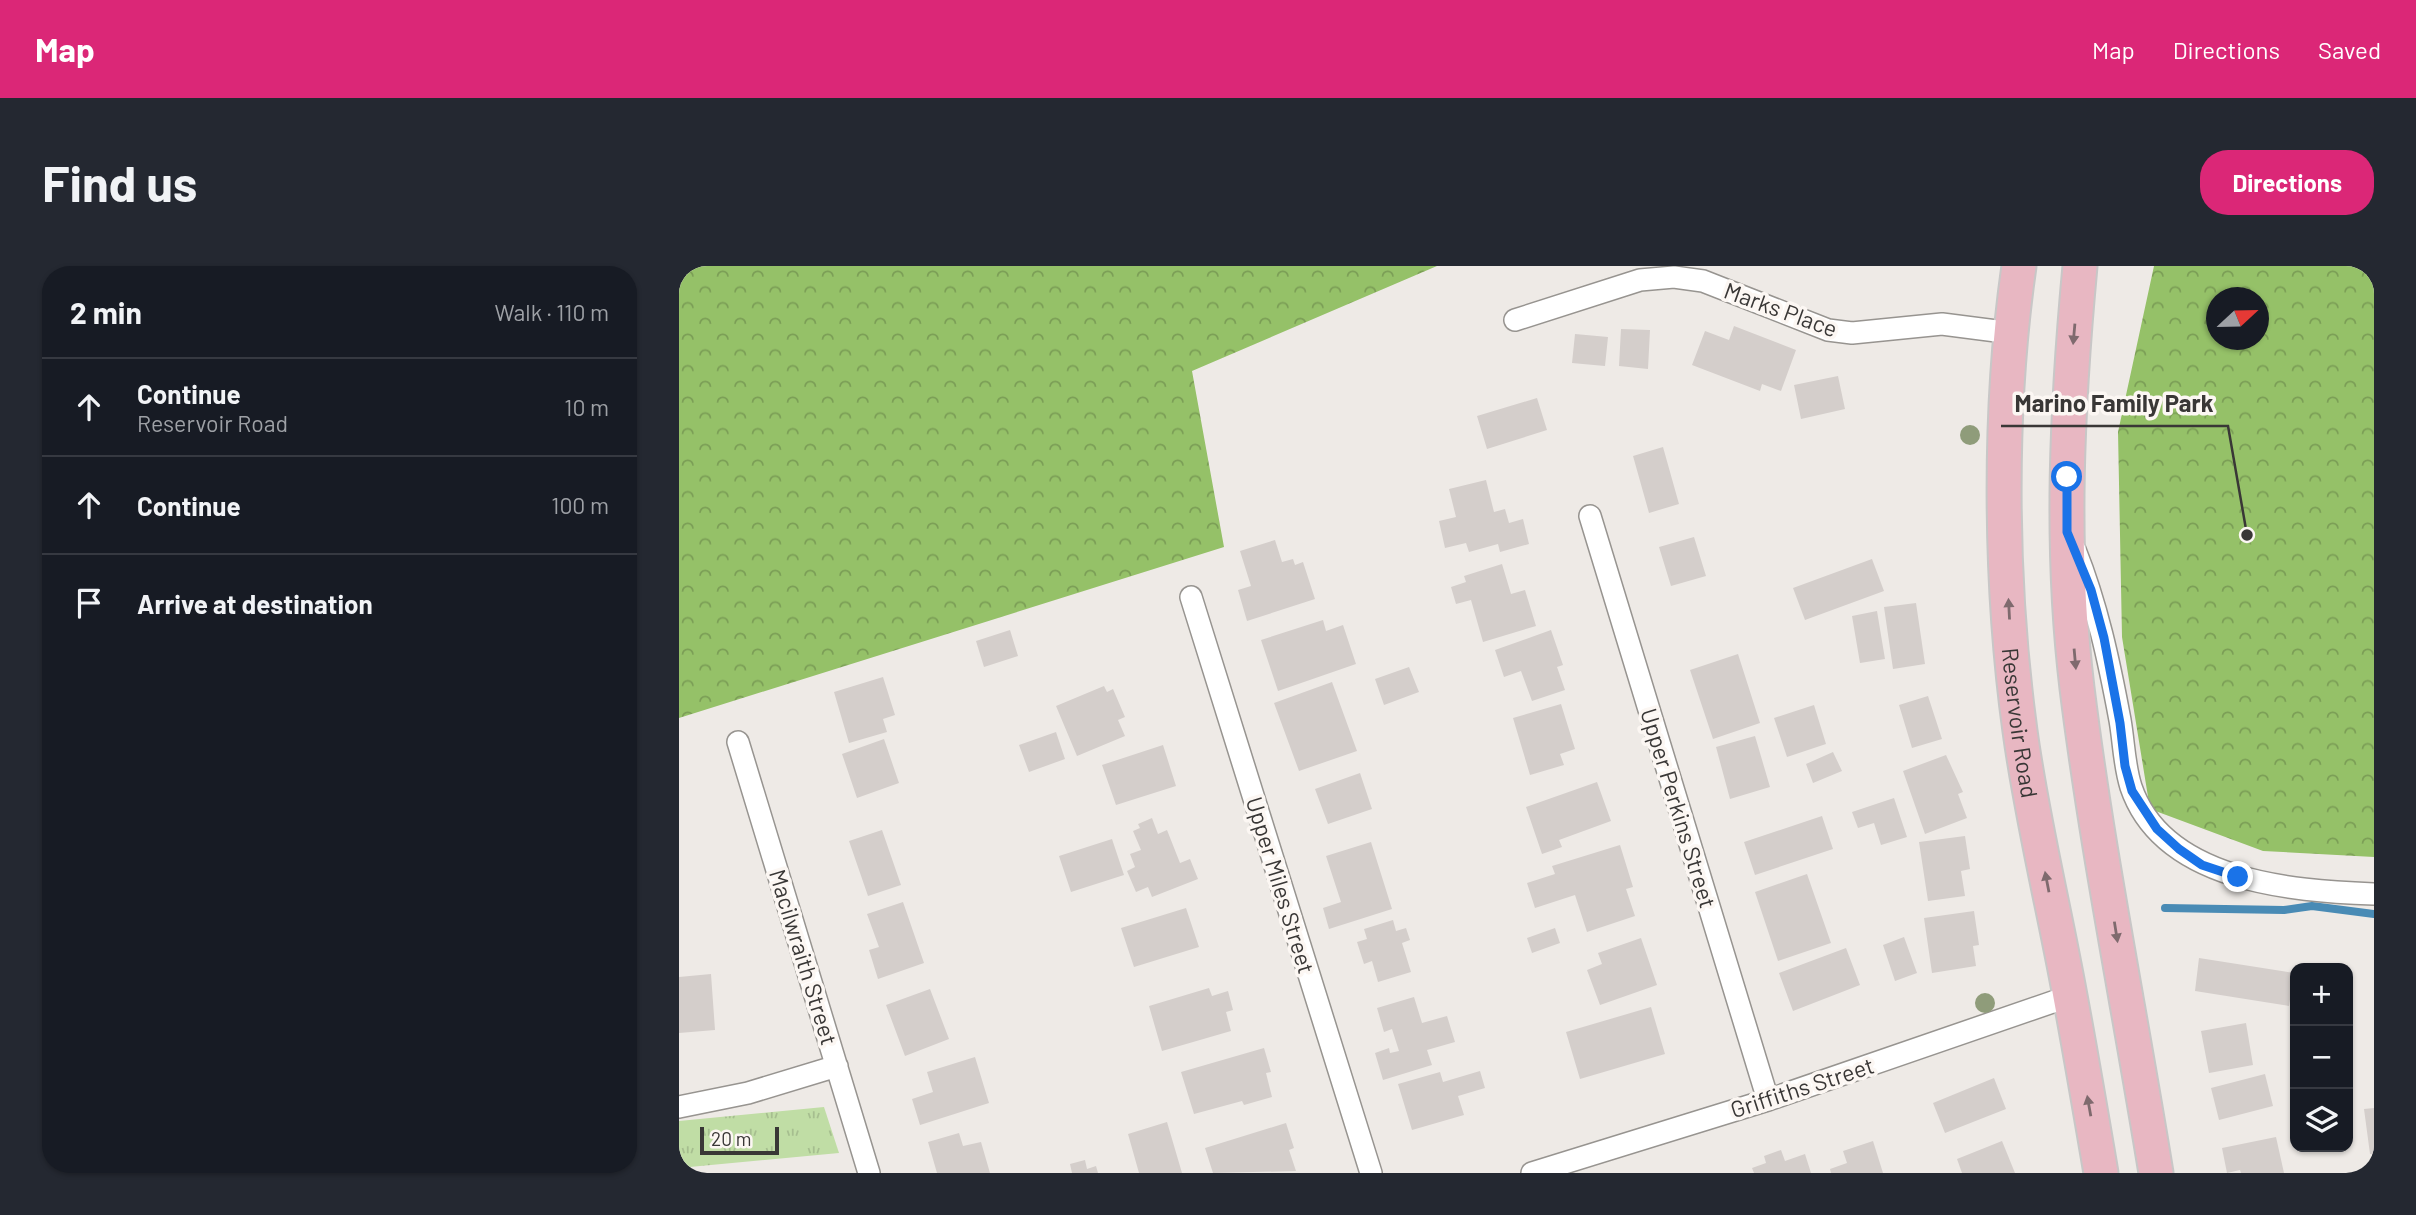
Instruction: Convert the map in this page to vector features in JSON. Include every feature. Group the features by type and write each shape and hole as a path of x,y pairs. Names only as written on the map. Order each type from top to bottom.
{"main road":[{"name":"Reservoir Road","path":"2019,266 2012,333 2006,538 2013,663 2029,789 2070,996 2101,1173"},
{"path":"2080,266 2067,407 2067,532 2077,688 2156,1173"}],"street":[{"name":"Marks Place","path":"1514,320 1640,280 1674,277 1703,281 1828,330 1853,333 1942,324 2012,333"},
{"name":"Upper Perkins Street","path":"1590,516 1768,1100"},
{"path":"2067,532 2091,590 2104,638 2125,766 2132,791 2157,829 2202,865 2238,877 2374,894"},
{"name":"Upper Miles Street","path":"1191,597 1371,1173"},
{"name":"Macilwraith Street","path":"738,742 869,1173"},
{"name":"Griffiths Street","path":"1532,1173 1768,1100 2070,996"},
{"path":"679,1107 748,1093 837,1066"}],"green space":[{"path":"679,266 1437,266 1192,371 1224,547 679,718"},
{"path":"2154,266 2374,266 2374,857 2263,851 2150,809 2122,637 2118,432"},
{"path":"824,1107 839,1153 679,1168 679,1121"}],"building":[{"path":"1734,326 1796,350 1781,391 1762,384 1760,391 1692,365 1705,331 1729,340"},
{"path":"1621,329 1650,330 1648,369 1619,366"},
{"path":"1575,334 1608,337 1605,366 1572,363"},
{"path":"1838,376 1845,409 1801,419 1794,385"},
{"path":"1537,398 1547,430 1487,449 1477,416"},
{"path":"1663,447 1679,504 1649,513 1633,456"},
{"path":"1486,480 1494,512 1505,509 1509,523 1523,519 1529,544 1500,552 1498,544 1469,552 1466,543 1445,548 1439,521 1456,517 1449,489"},
{"path":"1694,537 1706,576 1671,586 1659,547"},
{"path":"1275,540 1282,562 1293,559 1295,565 1303,562 1315,599 1247,621 1238,590 1251,586 1240,551"},
{"path":"1872,559 1884,591 1805,620 1793,588"},
{"path":"1502,564 1511,594 1525,590 1536,626 1483,642 1471,600 1456,604 1451,587 1466,582 1464,576"},
{"path":"1916,603 1925,664 1893,669 1884,607"},
{"path":"1877,611 1885,659 1860,663 1852,616"},
{"path":"1323,620 1326,631 1343,625 1356,664 1278,691 1261,640"},
{"path":"1010,630 1018,656 984,667 976,641"},
{"path":"1551,630 1563,665 1557,667 1565,690 1532,701 1521,671 1504,677 1495,650"},
{"path":"1738,654 1760,723 1713,739 1690,670"},
{"path":"1409,667 1419,692 1384,705 1375,679"},
{"path":"883,677 895,715 883,719 887,732 849,743 834,692"},
{"path":"1332,682 1357,751 1299,771 1274,703"},
{"path":"1104,686 1107,692 1113,689 1125,717 1118,720 1125,736 1077,756 1056,706"},
{"path":"1928,696 1942,739 1912,748 1899,705"},
{"path":"1561,704 1575,749 1560,754 1564,765 1530,775 1513,718"},
{"path":"1814,705 1826,744 1787,757 1774,718"},
{"path":"1056,732 1065,759 1029,772 1019,745"},
{"path":"1755,736 1770,787 1730,799 1716,747"},
{"path":"884,739 899,783 857,798 842,754"},
{"path":"1163,745 1176,786 1116,805 1102,765"},
{"path":"1833,752 1842,771 1813,783 1806,764"},
{"path":"1946,755 1963,792 1958,794 1967,818 1925,834 1903,771"},
{"path":"1360,773 1372,809 1328,824 1315,789"},
{"path":"1597,782 1611,821 1559,840 1562,847 1542,854 1526,807"},
{"path":"1894,798 1907,837 1881,845 1874,823 1858,828 1852,812"},
{"path":"1822,816 1833,849 1755,875 1744,842"},
{"path":"1152,818 1158,834 1167,830 1180,863 1190,859 1198,879 1152,897 1148,887 1136,892 1127,871 1135,867 1130,854 1141,850 1133,831 1140,828 1138,824"},
{"path":"882,830 901,885 868,896 849,841"},
{"path":"1965,836 1970,869 1961,871 1965,896 1928,901 1919,842"},
{"path":"1112,839 1124,875 1071,892 1059,856"},
{"path":"1371,842 1392,909 1329,929 1323,908 1341,902 1326,856"},
{"path":"1620,845 1633,887 1626,889 1635,916 1587,932 1575,895 1535,908 1527,883 1555,874 1552,866"},
{"path":"1807,874 1831,943 1778,961 1755,892"},
{"path":"903,902 924,963 878,979 869,950 879,947 867,914"},
{"path":"1186,908 1199,947 1134,967 1121,928"},
{"path":"1974,911 1979,945 1973,946 1976,966 1932,973 1924,918"},
{"path":"1393,920 1396,931 1406,928 1410,940 1402,943 1411,972 1378,982 1372,961 1364,964 1357,942 1367,939 1364,929"},
{"path":"1555,928 1560,943 1532,953 1527,938"},
{"path":"1904,937 1917,973 1895,981 1883,945"},
{"path":"1641,938 1657,985 1600,1005 1587,970 1602,964 1598,953"},
{"path":"1846,948 1860,985 1793,1011 1779,973"},
{"path":"2199,958 2290,972 2289,1006 2195,991"},
{"path":"711,974 715,1030 679,1033 679,977"},
{"path":"1209,988 1212,996 1228,991 1233,1010 1226,1012 1231,1031 1162,1051 1149,1006"},
{"path":"930,989 949,1039 905,1056 886,1005"},
{"path":"1414,997 1422,1023 1447,1016 1455,1042 1427,1050 1432,1065 1383,1080 1375,1053 1389,1048 1390,1053 1399,1051 1392,1029 1384,1032 1377,1008"},
{"path":"1651,1007 1665,1054 1580,1079 1566,1032"},
{"path":"2246,1023 2253,1065 2209,1073 2201,1031"},
{"path":"1264,1048 1271,1072 1266,1073 1272,1097 1244,1105 1242,1101 1194,1114 1181,1072"},
{"path":"975,1057 989,1103 920,1125 912,1099 933,1092 927,1072"},
{"path":"1480,1071 1485,1088 1458,1096 1464,1115 1412,1130 1398,1084 1440,1072 1443,1082"},
{"path":"2265,1074 2273,1106 2219,1120 2211,1088"},
{"path":"1994,1078 2006,1109 1945,1133 1933,1103"},
{"path":"2374,1108 2374,1154 2370,1154 2364,1109"},
{"path":"1167,1122 1182,1173 1139,1173 1128,1134"},
{"path":"1286,1123 1294,1148 1289,1150 1296,1171 1213,1173 1205,1148"},
{"path":"959,1133 963,1146 981,1142 990,1173 937,1173 928,1142"},
{"path":"2276,1137 2284,1173 2241,1173 2240,1170 2227,1173 2222,1148"},
{"path":"1873,1141 1883,1173 1831,1173 1830,1169 1847,1163 1843,1151"},
{"path":"2002,1141 2015,1173 1962,1173 1957,1159"},
{"path":"1781,1150 1785,1161 1805,1154 1811,1173 1754,1173 1752,1168 1766,1163 1764,1156"},
{"path":"1085,1160 1087,1169 1096,1166 1098,1173 1072,1173 1070,1164"}],"waterway":[{"path":"2165,908 2284,910 2312,906 2374,914"}],"place":[{"name":"Marino Family Park","path":"2247,535"}],"route":[{"path":"2067,477 2067,532 2091,590 2104,638 2125,766 2132,791 2157,829 2179,849 2202,865 2238,877"}]}
